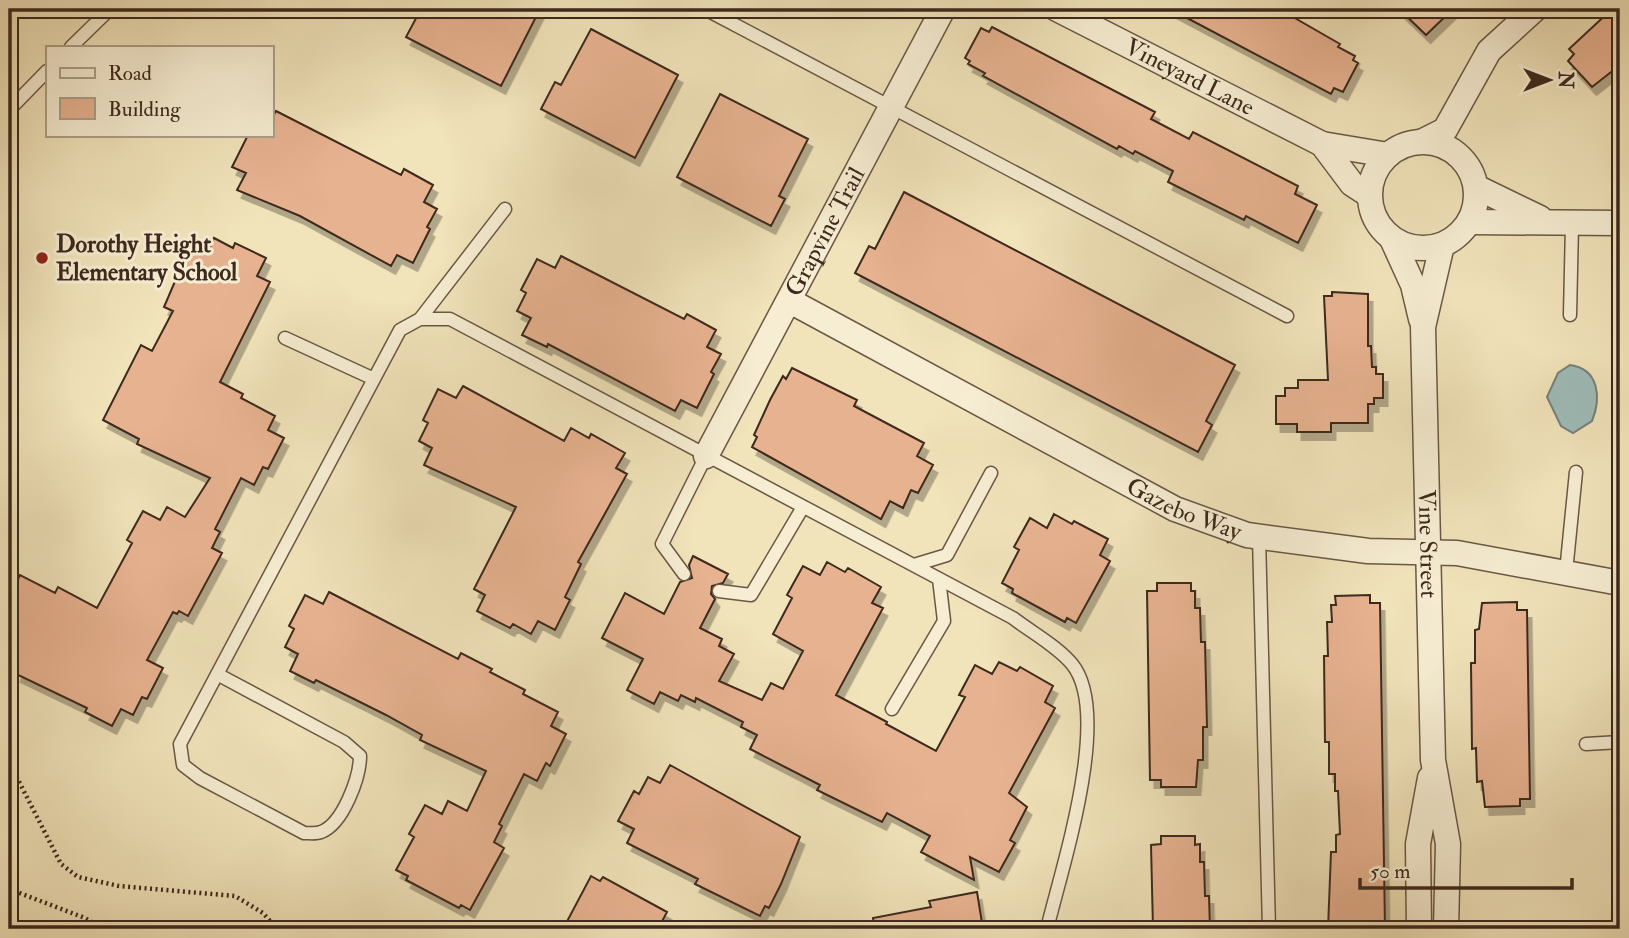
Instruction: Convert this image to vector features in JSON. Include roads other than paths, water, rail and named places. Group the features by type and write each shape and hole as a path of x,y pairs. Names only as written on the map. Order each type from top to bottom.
{"street":[{"name":"Grapvine Trail","path":"706,456 943,9"},
{"name":"Vineyard Lane","path":"1057,9 1322,144 1388,155"},
{"path":"1423,142 1445,130 1489,51 1535,9"},
{"path":"1456,153 1461,105"},
{"path":"1369,195 1372,177 1388,155 1408,143 1443,145 1456,153 1470,169 1476,187 1476,205 1469,222 1458,236 1442,245 1424,249 1407,246 1392,239"},
{"name":"Vineyard Lane","path":"1322,144 1352,184 1369,195"},
{"path":"1476,187 1547,221"},
{"name":"Vine Street","path":"1369,195 1372,211 1380,227 1392,239 1413,285 1423,327 1433,760 1448,844 1446,929"},
{"path":"1469,222 1547,221 1572,225 1620,223"},
{"name":"Vine Street","path":"1423,327 1442,245"},
{"name":"Gazebo Way","path":"790,301 1175,509 1259,537 1368,551 1457,553 1620,583"},
{"name":"Vine Street","path":"1419,929 1418,844 1433,760"}],"lane":[{"path":"72,46 110,9"},
{"path":"705,9 1287,316"},
{"path":"9,110 46,72"},
{"path":"217,674 344,742 360,756 360,776 334,824 320,833 304,833 200,778 183,765 180,744 217,674 400,330 420,319 505,209"},
{"path":"1570,315 1572,225"},
{"path":"420,319 450,319 1013,618 1073,665 1087,705 1088,760 1047,929"},
{"path":"285,338 374,379"},
{"path":"684,574 662,544 706,456"},
{"path":"1566,572 1576,472"},
{"path":"914,565 947,555 991,473"},
{"path":"719,590 751,595 803,507"},
{"path":"1259,537 1269,929"},
{"path":"892,709 944,621 939,579"},
{"path":"1586,744 1620,742"}],"water":[{"path":"1570,365 1587,372 1593,379 1597,395 1592,421 1573,433 1561,426 1547,397 1558,373"}],"place":[{"name":"Dorothy Height Elementary School","path":"42,258"}]}
